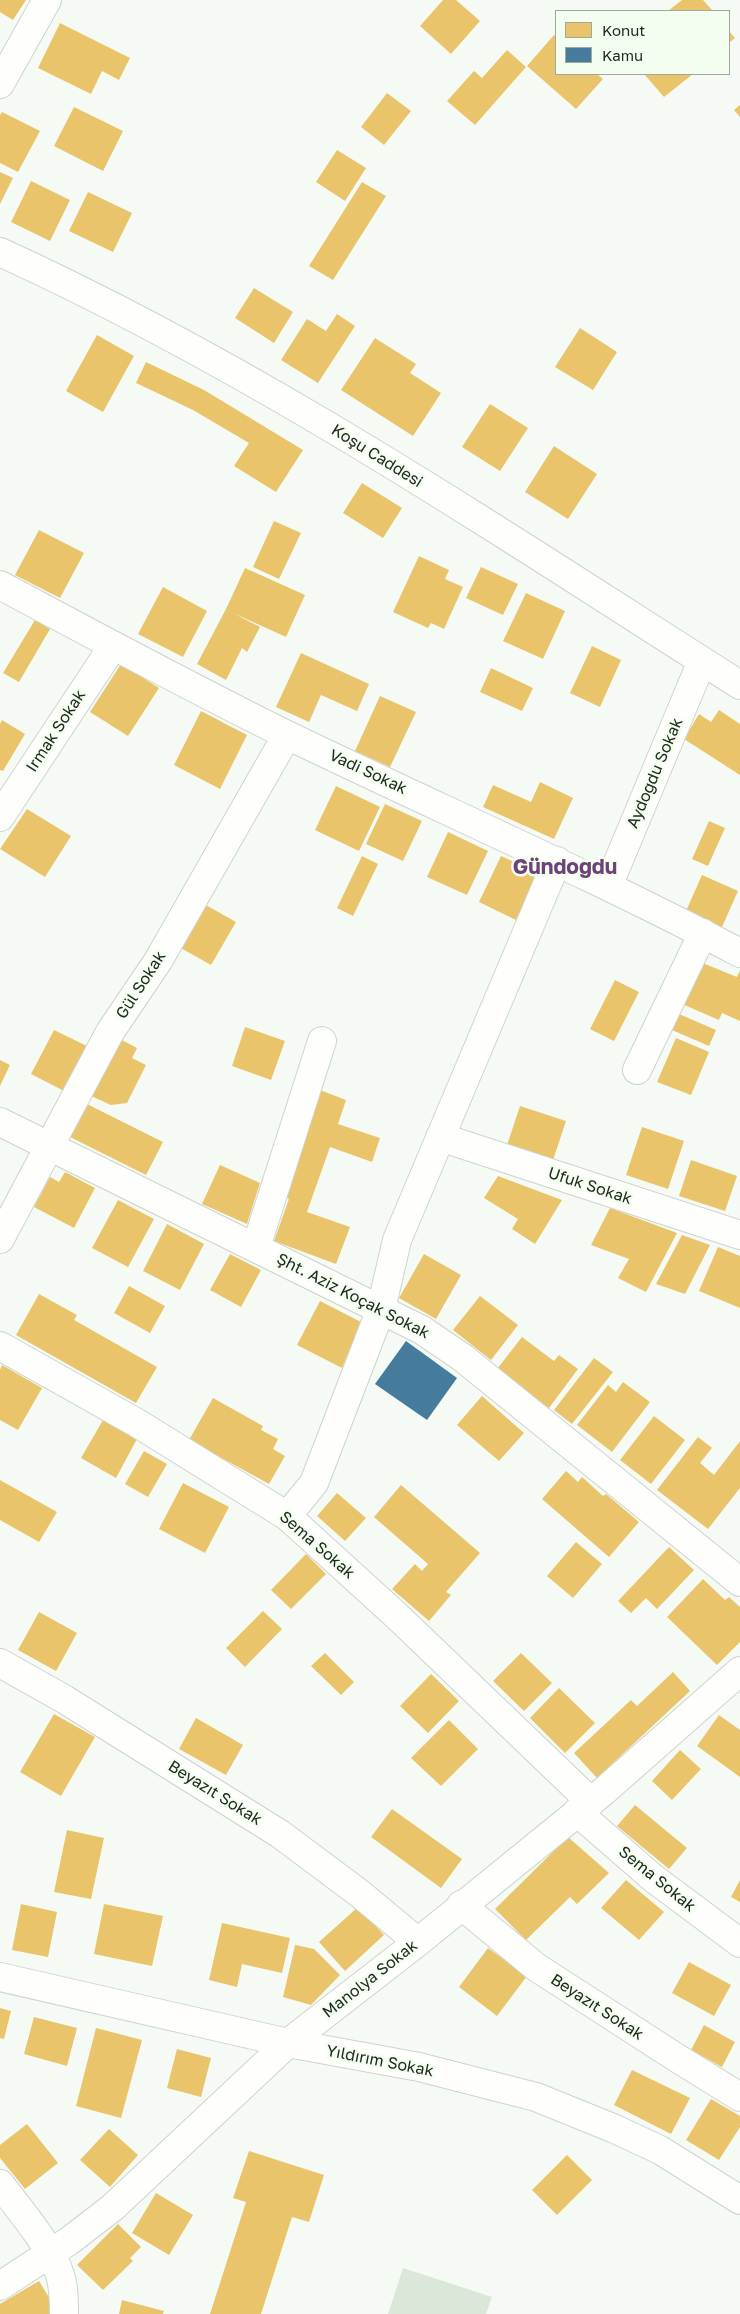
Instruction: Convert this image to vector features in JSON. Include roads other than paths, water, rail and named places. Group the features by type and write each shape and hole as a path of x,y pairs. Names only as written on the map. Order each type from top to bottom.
{"street":[{"path":"0,84 47,0"},
{"name":"Koşu Caddesi","path":"0,252 168,335 292,404 740,685"},
{"name":"Vadi Sokak","path":"0,585 113,646 287,734 557,860 740,953"},
{"name":"Irmak Sokak","path":"0,817 113,646"},
{"name":"Aydoğdu Sokak","path":"608,886 702,661"},
{"name":"Gül Sokak","path":"0,1239 110,1032 158,961 287,734"},
{"path":"287,1516 314,1483 381,1309 397,1240 557,860"},
{"path":"637,1070 703,933"},
{"path":"256,1246 322,1041"},
{"name":"Şht. Aziz Koçak Sokak","path":"0,1122 256,1246 422,1330 463,1358 740,1582"},
{"name":"Ufuk Sokak","path":"440,1136 740,1235"},
{"name":"Sema Sokak","path":"0,1346 137,1423 287,1516 398,1617 653,1878 740,1943"},
{"name":"Beyazıt Sokak","path":"0,1663 64,1699 280,1834 359,1892 418,1942"},
{"name":"Manolya Sokak","path":"0,2286 50,2254 112,2208 288,2043 418,1942 461,1905 584,1807 740,1671"},
{"name":"Beyazıt Sokak","path":"461,1905 536,1967 740,2097"},
{"name":"Yıldırım Sokak","path":"0,1977 288,2043 419,2067 536,2098 615,2128 660,2150 740,2200"},
{"path":"0,2184 22,2212 59,2270 63,2287 64,2314"}],"district":[{"name":"Gündoğdu","path":"565,867"}]}
